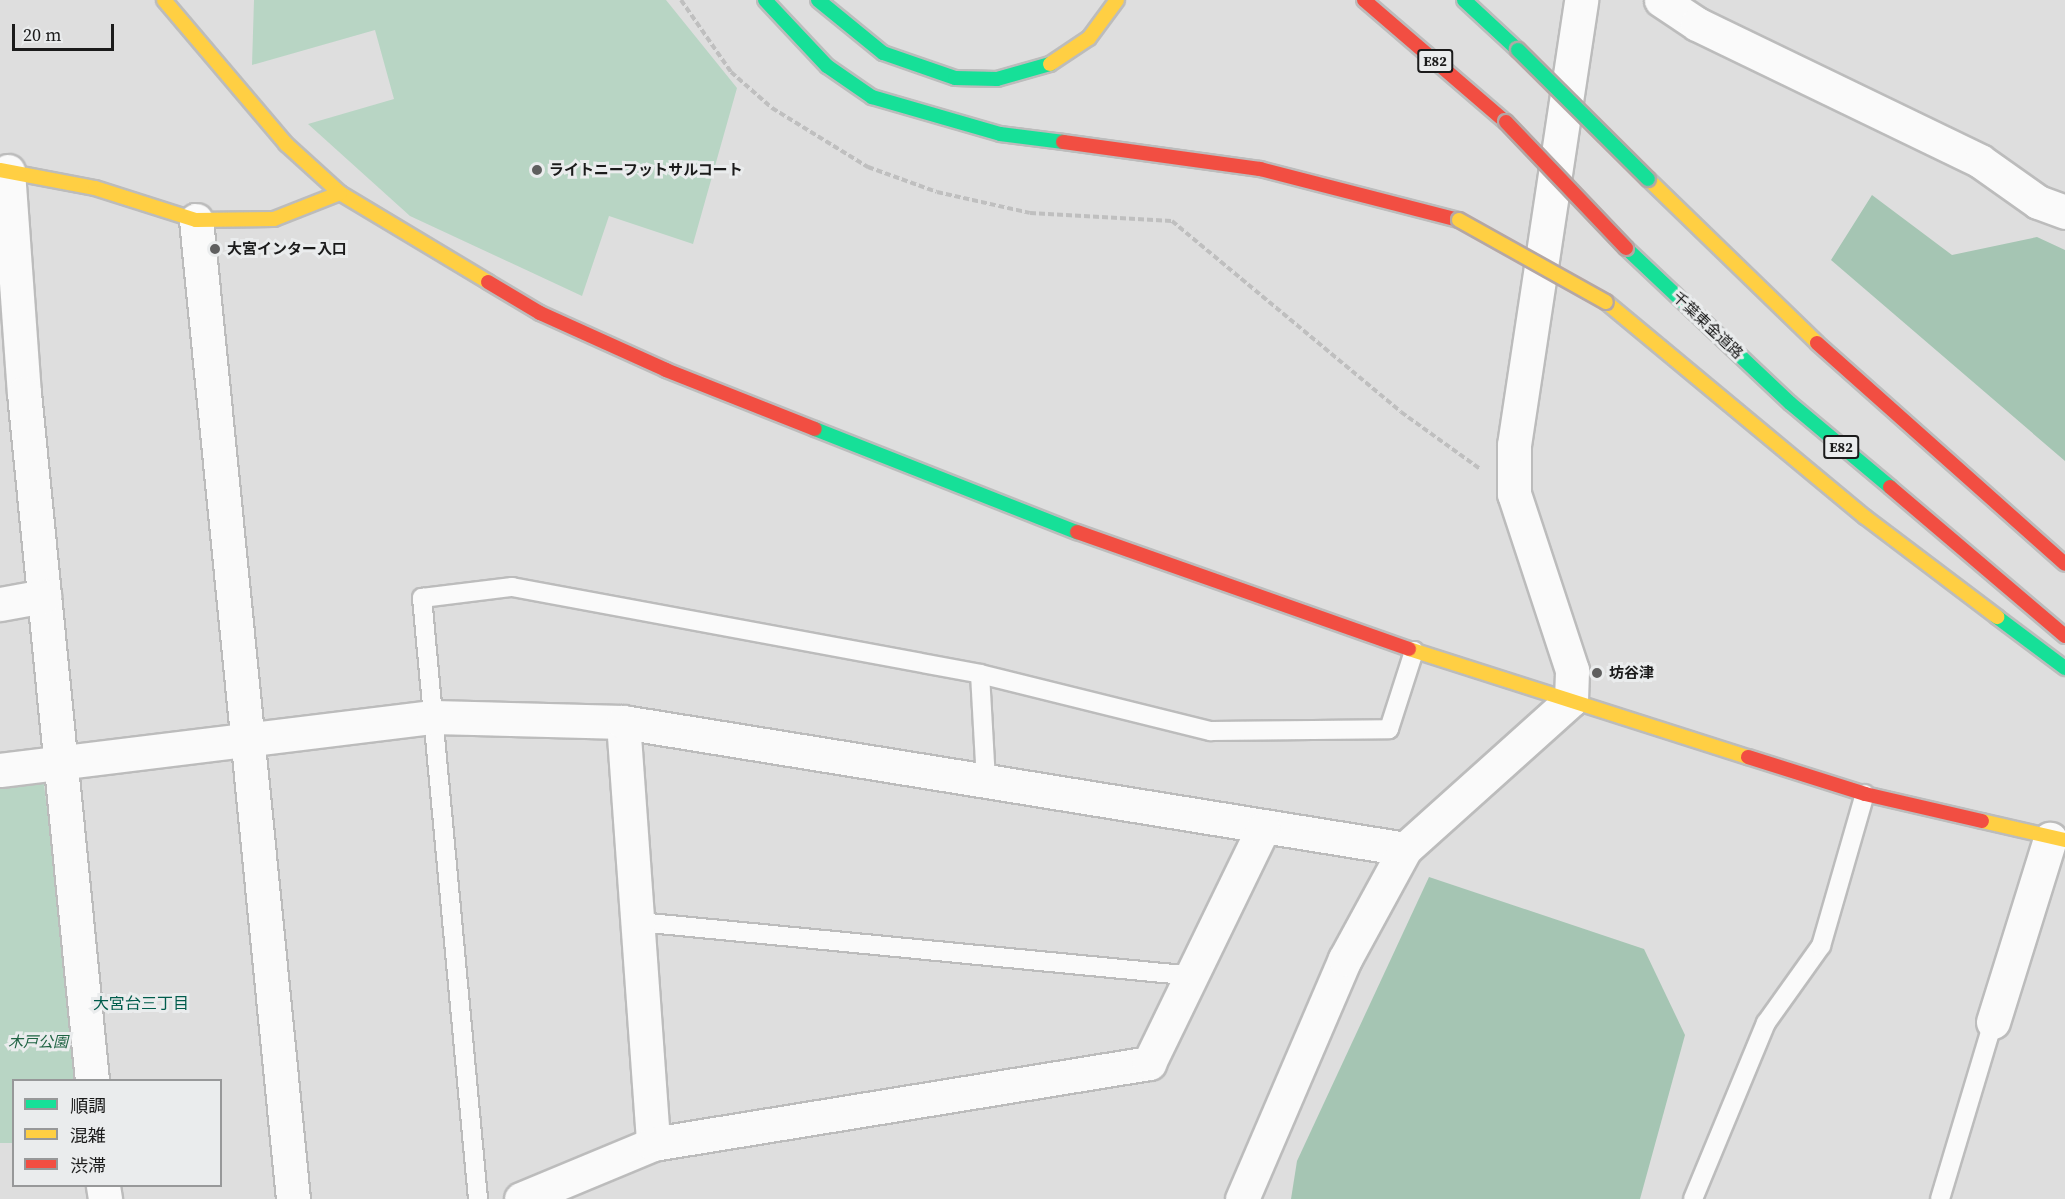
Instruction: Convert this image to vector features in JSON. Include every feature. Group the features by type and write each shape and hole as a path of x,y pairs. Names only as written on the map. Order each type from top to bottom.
{"main road":[{"path":"164,0 286,144 340,193 540,313 666,370 1136,555 1414,651 1865,794 2058,840"},
{"path":"765,0 827,66 872,96 926,116 1000,134 1271,172 1459,220 1606,302 1865,517 2065,668"},
{"path":"818,0 883,53 955,78 997,79 1059,61 1089,38 1117,0"},
{"name":"千葉東金道路","path":"1364,0 1506,122 1626,248 1790,403 2065,636"},
{"path":"1464,0 1835,360 2065,564"},
{"path":"4,171 95,188 196,220 274,219 310,209 340,193"}],"street":[{"path":"1242,1199 1345,959 1405,849 1571,700 1572,670 1514,494 1524,357 1581,0"},
{"path":"1661,0 1697,24 1980,161 2038,202 2065,212"},
{"path":"4,171 12,395 44,596 92,1079"},
{"path":"196,220 244,737 292,1199"},
{"path":"0,604 44,596"},
{"path":"0,770 244,737 433,717 623,722 1263,828 1405,849"},
{"path":"623,722 653,1144"},
{"path":"522,1199 653,1144 1149,1063 1194,976 1263,828"},
{"path":"1993,1022 2058,840"}],"lane":[{"path":"478,1199 422,598 512,587 980,674 1211,731 1389,729 1414,651"},
{"path":"980,674 986,782"},
{"path":"1693,1199 1766,1023 1821,946 1865,794"},
{"path":"639,922 1194,976"},
{"path":"1940,1199 1993,1022"}],"path":[{"path":"681,0 731,72 772,108 868,167 937,192 1030,213 1173,221 1401,412 1514,494"}],"green space":[{"name":"ライトニーフットサルコート","path":"254,0 666,0 737,88 693,244 609,216 582,296 410,216 308,124 394,99 375,30 252,65"},
{"path":"1872,195 1952,255 2037,237 2065,250 2065,461 1831,260"},
{"name":"木戸公園","path":"29,773 44,784 80,1079 12,1079 12,1143 0,1143 0,777"},
{"path":"1429,877 1644,949 1685,1035 1640,1199 1291,1199 1297,1161"}],"traffic: fast":[{"path":"765,0 827,66 872,97 1000,134 1063,142"},
{"path":"818,0 883,53 955,78 997,79 1050,64"},
{"path":"1464,0 1518,50"},
{"path":"1518,50 1648,179"},
{"path":"1626,248 1790,403 1890,487"},
{"path":"815,429 1077,532"},
{"path":"1997,617 2065,668"}],"traffic: slow":[{"path":"164,0 286,144 340,193 488,282"},
{"path":"1050,64 1089,38 1117,0"},
{"path":"0,170 95,188 196,220 274,219 340,193"},
{"path":"1648,179 1817,343"},
{"path":"1459,220 1606,302"},
{"path":"1606,302 1865,517 1997,617"},
{"path":"1409,649 1748,757"},
{"path":"1982,821 2065,840"}],"traffic: jam":[{"path":"1364,0 1506,122"},
{"path":"1506,122 1626,248"},
{"path":"1063,142 1260,169 1459,220"},
{"path":"488,282 540,313 666,370 815,429"},
{"path":"1817,343 2065,564"},
{"path":"1890,487 2065,636"},
{"path":"1077,532 1409,649"},
{"path":"1748,757 1865,794 1982,821"}],"place":[{"name":"ライトニーフットサルコート","path":"537,170"},
{"name":"大宮インター入口","path":"215,249"},
{"name":"坊谷津","path":"1597,673"}],"district":[{"name":"大宮台三丁目","path":"141,1003"}]}
